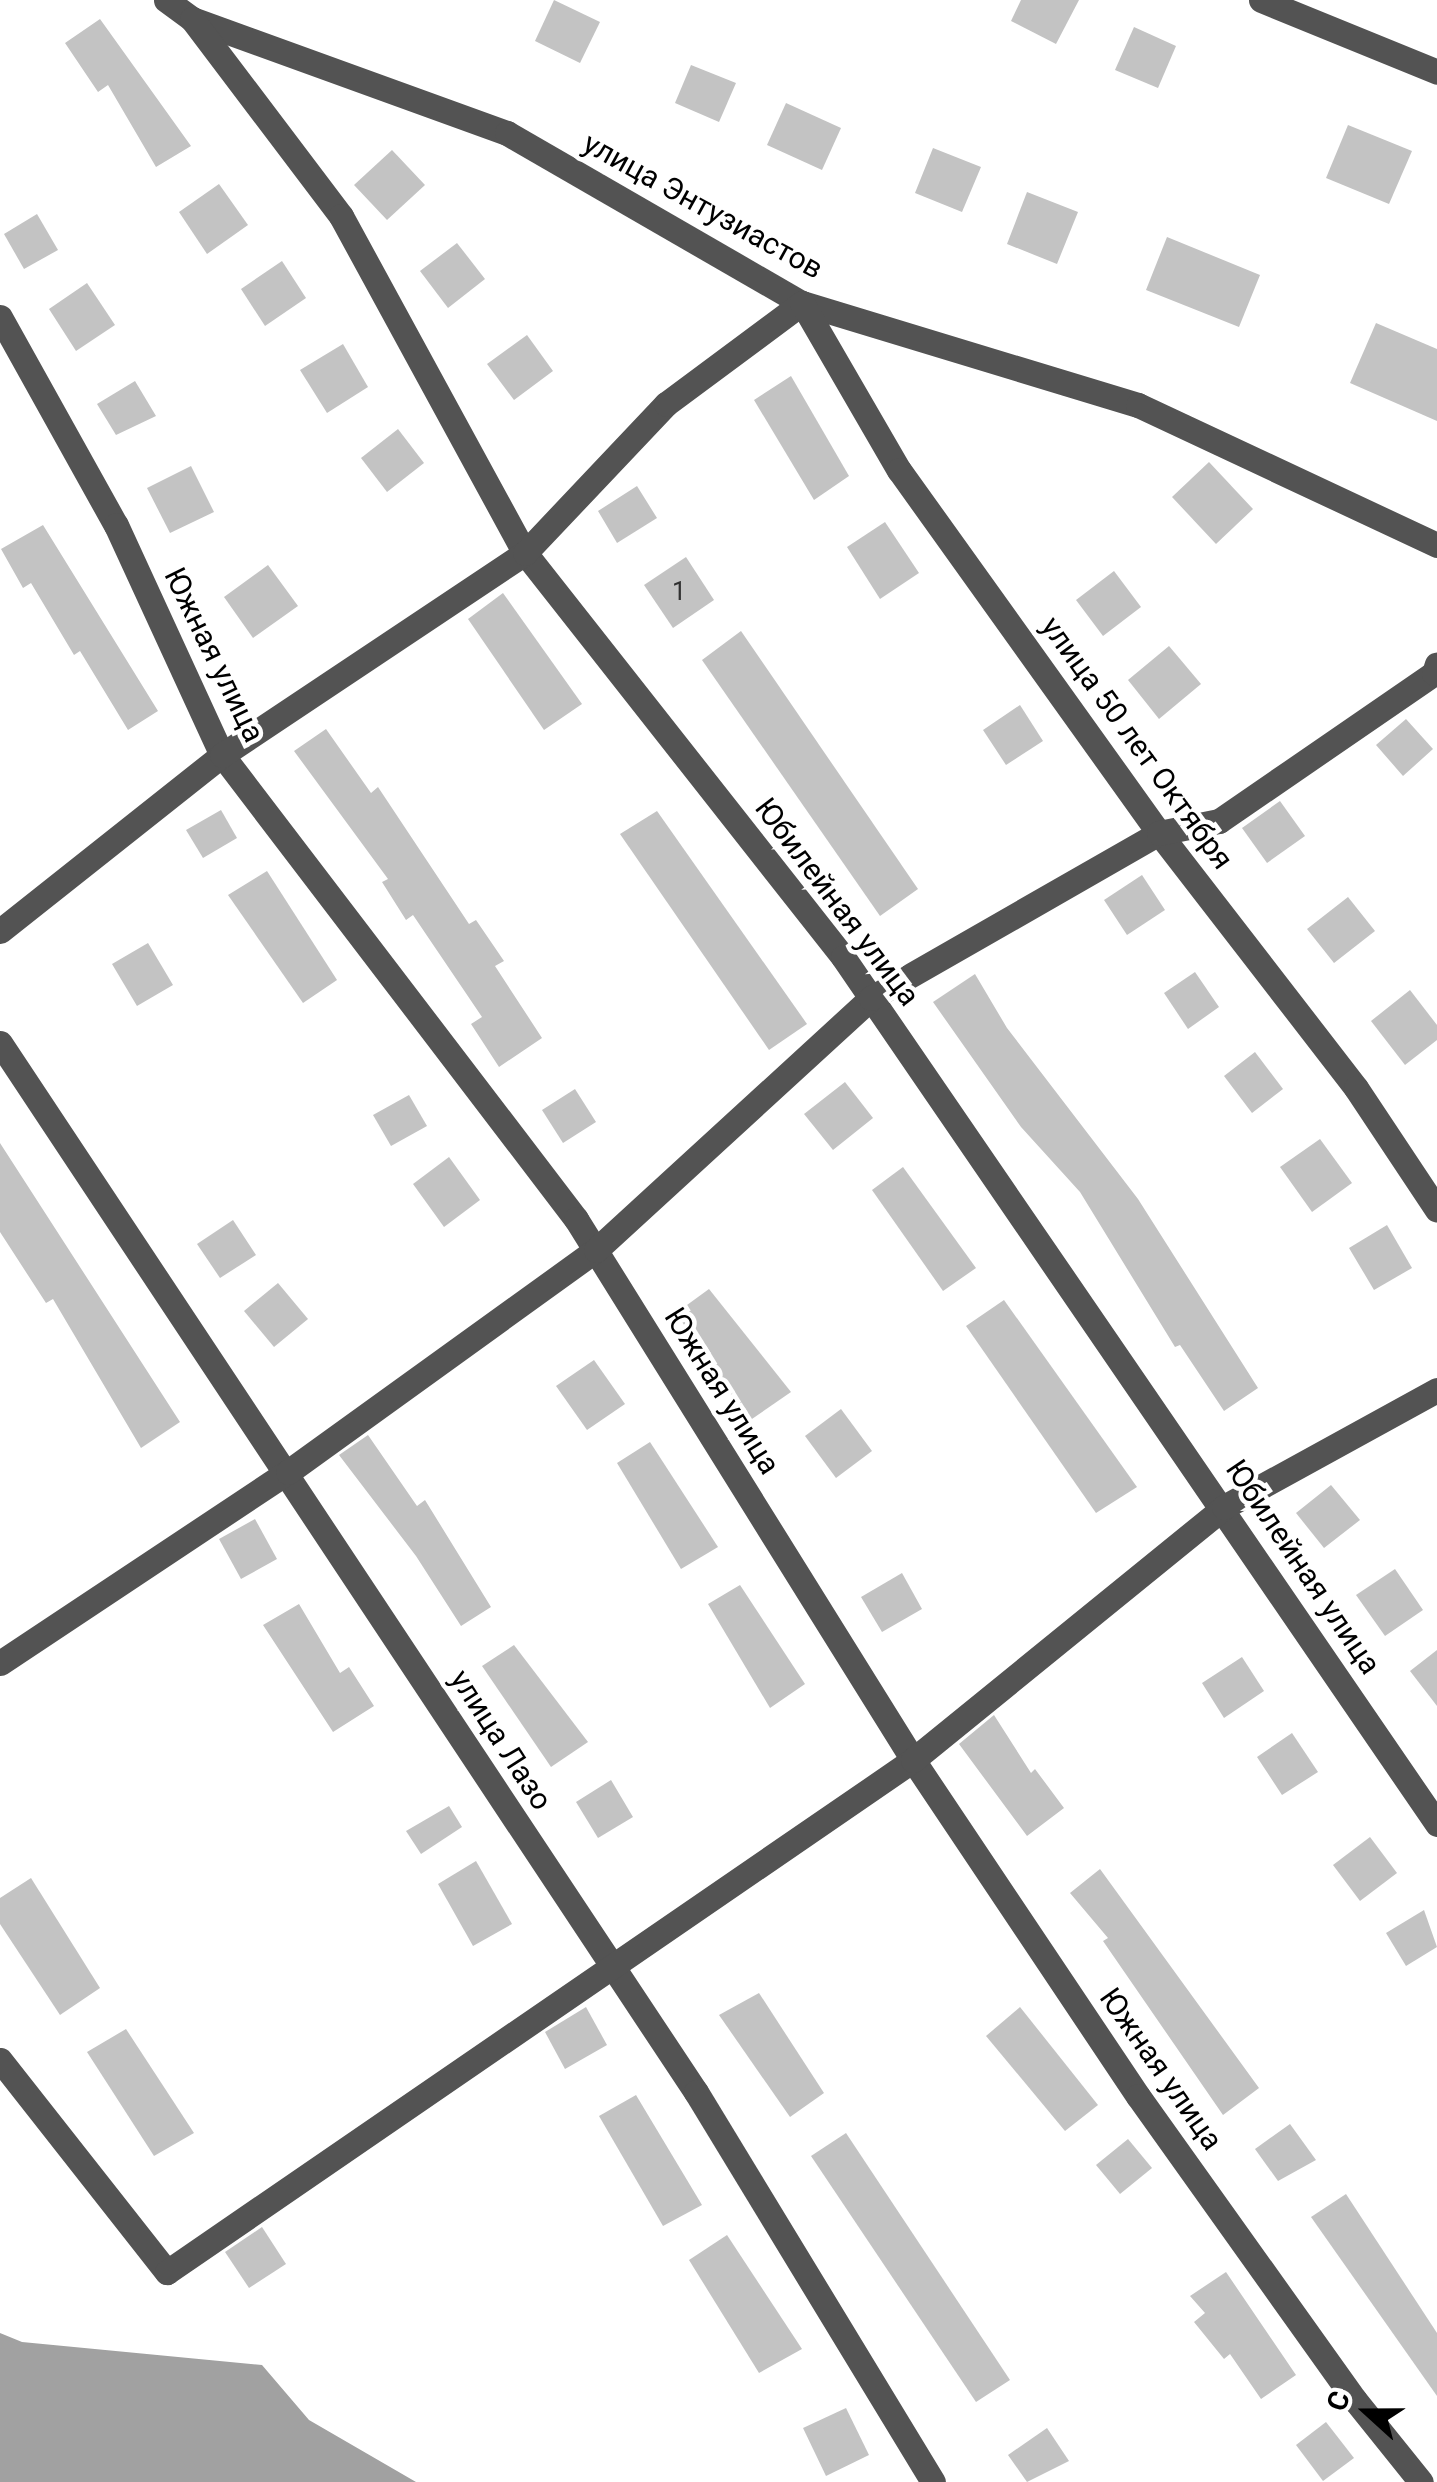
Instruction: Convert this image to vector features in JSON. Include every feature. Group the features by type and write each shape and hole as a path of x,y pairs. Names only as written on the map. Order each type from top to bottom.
{"street":[{"name":"улица Энтузиастов","path":"166,0 192,18 507,133 802,303 1138,404 1437,545"},
{"path":"1261,0 1437,72"},
{"name":"Юбилейная улица","path":"192,18 340,216 525,553 871,998 1224,1507 1437,1824"},
{"path":"0,931 222,756 525,553 666,404 802,303"},
{"name":"улица 50 лет Октября","path":"802,303 899,470 1159,833 1356,1088 1437,1210"},
{"name":"Южная улица","path":"0,317 116,525 222,756 596,1250 912,1760 1150,2112 1421,2482"},
{"path":"0,1663 288,1472 596,1250 871,998 1159,833 1219,821 1436,671"},
{"name":"улица Лазо","path":"0,1043 696,2092 933,2482"},
{"path":"0,2060 167,2272 912,1760 1224,1507 1437,1390"}],"shaded area":[{"path":"0,2333 22,2342 262,2365 309,2420 416,2482 0,2482"}],"building":[{"path":"554,0 600,22 580,63 535,41"},
{"path":"1021,0 1079,0 1056,44 1011,21"},
{"path":"100,19 191,146 156,167 108,85 98,92 65,43"},
{"path":"1134,27 1176,46 1158,88 1115,70"},
{"path":"691,65 736,83 719,122 675,103"},
{"path":"786,103 841,128 822,170 767,145"},
{"path":"1348,125 1412,151 1389,204 1326,178"},
{"path":"933,148 981,167 962,212 915,193"},
{"path":"392,150 425,185 387,220 354,185"},
{"path":"219,184 248,225 207,254 179,212"},
{"path":"1027,192 1078,212 1057,264 1007,244"},
{"path":"37,214 58,250 24,269 4,234"},
{"path":"1167,237 1260,275 1239,327 1146,290"},
{"path":"457,243 485,279 448,308 420,271"},
{"path":"282,261 306,298 265,326 241,289"},
{"path":"87,283 115,325 76,351 49,309"},
{"path":"1376,323 1437,349 1437,421 1350,383"},
{"path":"527,335 553,371 514,400 487,364"},
{"path":"343,344 368,387 327,413 300,370"},
{"path":"791,376 849,476 814,500 754,400"},
{"path":"135,381 156,416 116,435 97,404"},
{"path":"398,429 424,463 387,492 361,458"},
{"path":"1209,462 1253,509 1216,544 1172,497"},
{"path":"191,466 214,512 170,533 147,488"},
{"path":"637,486 657,518 617,543 598,511"},
{"path":"885,522 919,573 880,599 847,547"},
{"path":"43,525 158,711 128,730 80,651 74,655 31,583 23,588 1,549"},
{"path":"686,557 714,600 673,628 644,585"},
{"path":"268,565 298,606 253,638 224,597"},
{"path":"1114,571 1141,607 1103,636 1076,600"},
{"path":"503,593 582,704 544,730 468,619"},
{"path":"741,631 918,889 880,916 702,660"},
{"path":"1169,646 1201,684 1159,719 1128,680"},
{"path":"1020,705 1043,741 1006,765 983,730"},
{"path":"1406,719 1433,749 1403,776 1376,745"},
{"path":"326,729 371,793 378,787 469,924 476,920 504,961 495,966 542,1038 499,1067 471,1024 482,1017 413,915 406,920 382,882 388,879 294,751"},
{"path":"1280,801 1305,836 1267,863 1242,828"},
{"path":"221,810 237,838 203,858 186,830"},
{"path":"657,811 807,1024 769,1050 620,834"},
{"path":"267,871 337,980 303,1003 228,895"},
{"path":"1142,875 1165,910 1127,935 1104,900"},
{"path":"1348,897 1375,931 1334,963 1307,929"},
{"path":"148,943 173,985 137,1006 112,964"},
{"path":"1195,972 1219,1007 1188,1029 1164,993"},
{"path":"975,974 1007,1028 1138,1199 1258,1388 1224,1411 1180,1345 1175,1347 1080,1192 1021,1127 933,1002"},
{"path":"1410,990 1437,1025 1437,1040 1405,1065 1371,1021"},
{"path":"1255,1052 1283,1089 1252,1113 1224,1076"},
{"path":"845,1082 873,1118 833,1150 804,1114"},
{"path":"575,1089 596,1122 563,1143 542,1110"},
{"path":"409,1095 427,1126 391,1146 373,1115"},
{"path":"1320,1139 1352,1183 1312,1212 1280,1167"},
{"path":"0,1143 180,1422 141,1448 53,1299 46,1303 0,1232"},
{"path":"449,1157 480,1200 444,1227 413,1184"},
{"path":"903,1167 976,1268 943,1291 872,1190"},
{"path":"233,1220 256,1255 220,1278 197,1244"},
{"path":"1387,1225 1412,1268 1374,1290 1349,1248"},
{"path":"278,1283 308,1319 274,1347 244,1311"},
{"path":"709,1289 791,1392 749,1421 676,1313"},
{"path":"1004,1300 1137,1487 1096,1513 966,1326"},
{"path":"594,1360 625,1404 587,1430 556,1386"},
{"path":"841,1409 872,1451 836,1478 805,1436"},
{"path":"368,1435 417,1506 425,1500 491,1607 461,1626 416,1556 339,1455"},
{"path":"650,1442 718,1547 681,1569 617,1463"},
{"path":"1331,1485 1360,1520 1324,1548 1296,1513"},
{"path":"255,1519 277,1559 241,1579 219,1539"},
{"path":"1395,1569 1423,1610 1385,1636 1356,1595"},
{"path":"902,1573 922,1609 882,1632 861,1597"},
{"path":"740,1585 805,1684 770,1708 708,1604"},
{"path":"299,1604 340,1673 349,1667 374,1706 333,1732 263,1625"},
{"path":"514,1645 588,1742 551,1767 482,1666"},
{"path":"1437,1650 1437,1706 1410,1671"},
{"path":"1242,1657 1264,1691 1224,1718 1202,1683"},
{"path":"994,1715 1031,1773 1035,1769 1064,1808 1027,1836 959,1744"},
{"path":"1292,1733 1318,1772 1282,1795 1257,1757"},
{"path":"611,1780 633,1817 598,1838 576,1802"},
{"path":"449,1806 462,1827 421,1854 406,1831"},
{"path":"1370,1837 1397,1873 1360,1901 1333,1865"},
{"path":"476,1861 512,1924 473,1946 438,1884"},
{"path":"1100,1869 1259,2088 1223,2115 1103,1941 1108,1938 1070,1893"},
{"path":"31,1878 100,1988 60,2015 0,1924 0,1898"},
{"path":"1424,1910 1437,1947 1406,1966 1386,1933"},
{"path":"759,1993 824,2093 790,2117 719,2015"},
{"path":"586,2007 607,2045 565,2069 545,2032"},
{"path":"1020,2007 1098,2105 1065,2131 986,2036"},
{"path":"126,2029 194,2133 154,2156 87,2052"},
{"path":"636,2095 702,2205 663,2226 599,2116"},
{"path":"1290,2124 1316,2160 1278,2181 1255,2149"},
{"path":"846,2133 1010,2380 976,2402 811,2156"},
{"path":"1128,2139 1152,2168 1120,2194 1096,2165"},
{"path":"1346,2194 1437,2333 1437,2396 1311,2217"},
{"path":"262,2227 286,2264 249,2288 225,2252"},
{"path":"727,2235 802,2349 759,2373 689,2260"},
{"path":"1226,2272 1296,2375 1261,2399 1230,2354 1224,2359 1194,2322 1205,2313 1190,2296"},
{"path":"846,2408 869,2455 826,2476 803,2428"},
{"path":"1326,2422 1354,2458 1323,2481 1296,2445"},
{"path":"1047,2428 1069,2461 1027,2482 1008,2455"}]}
